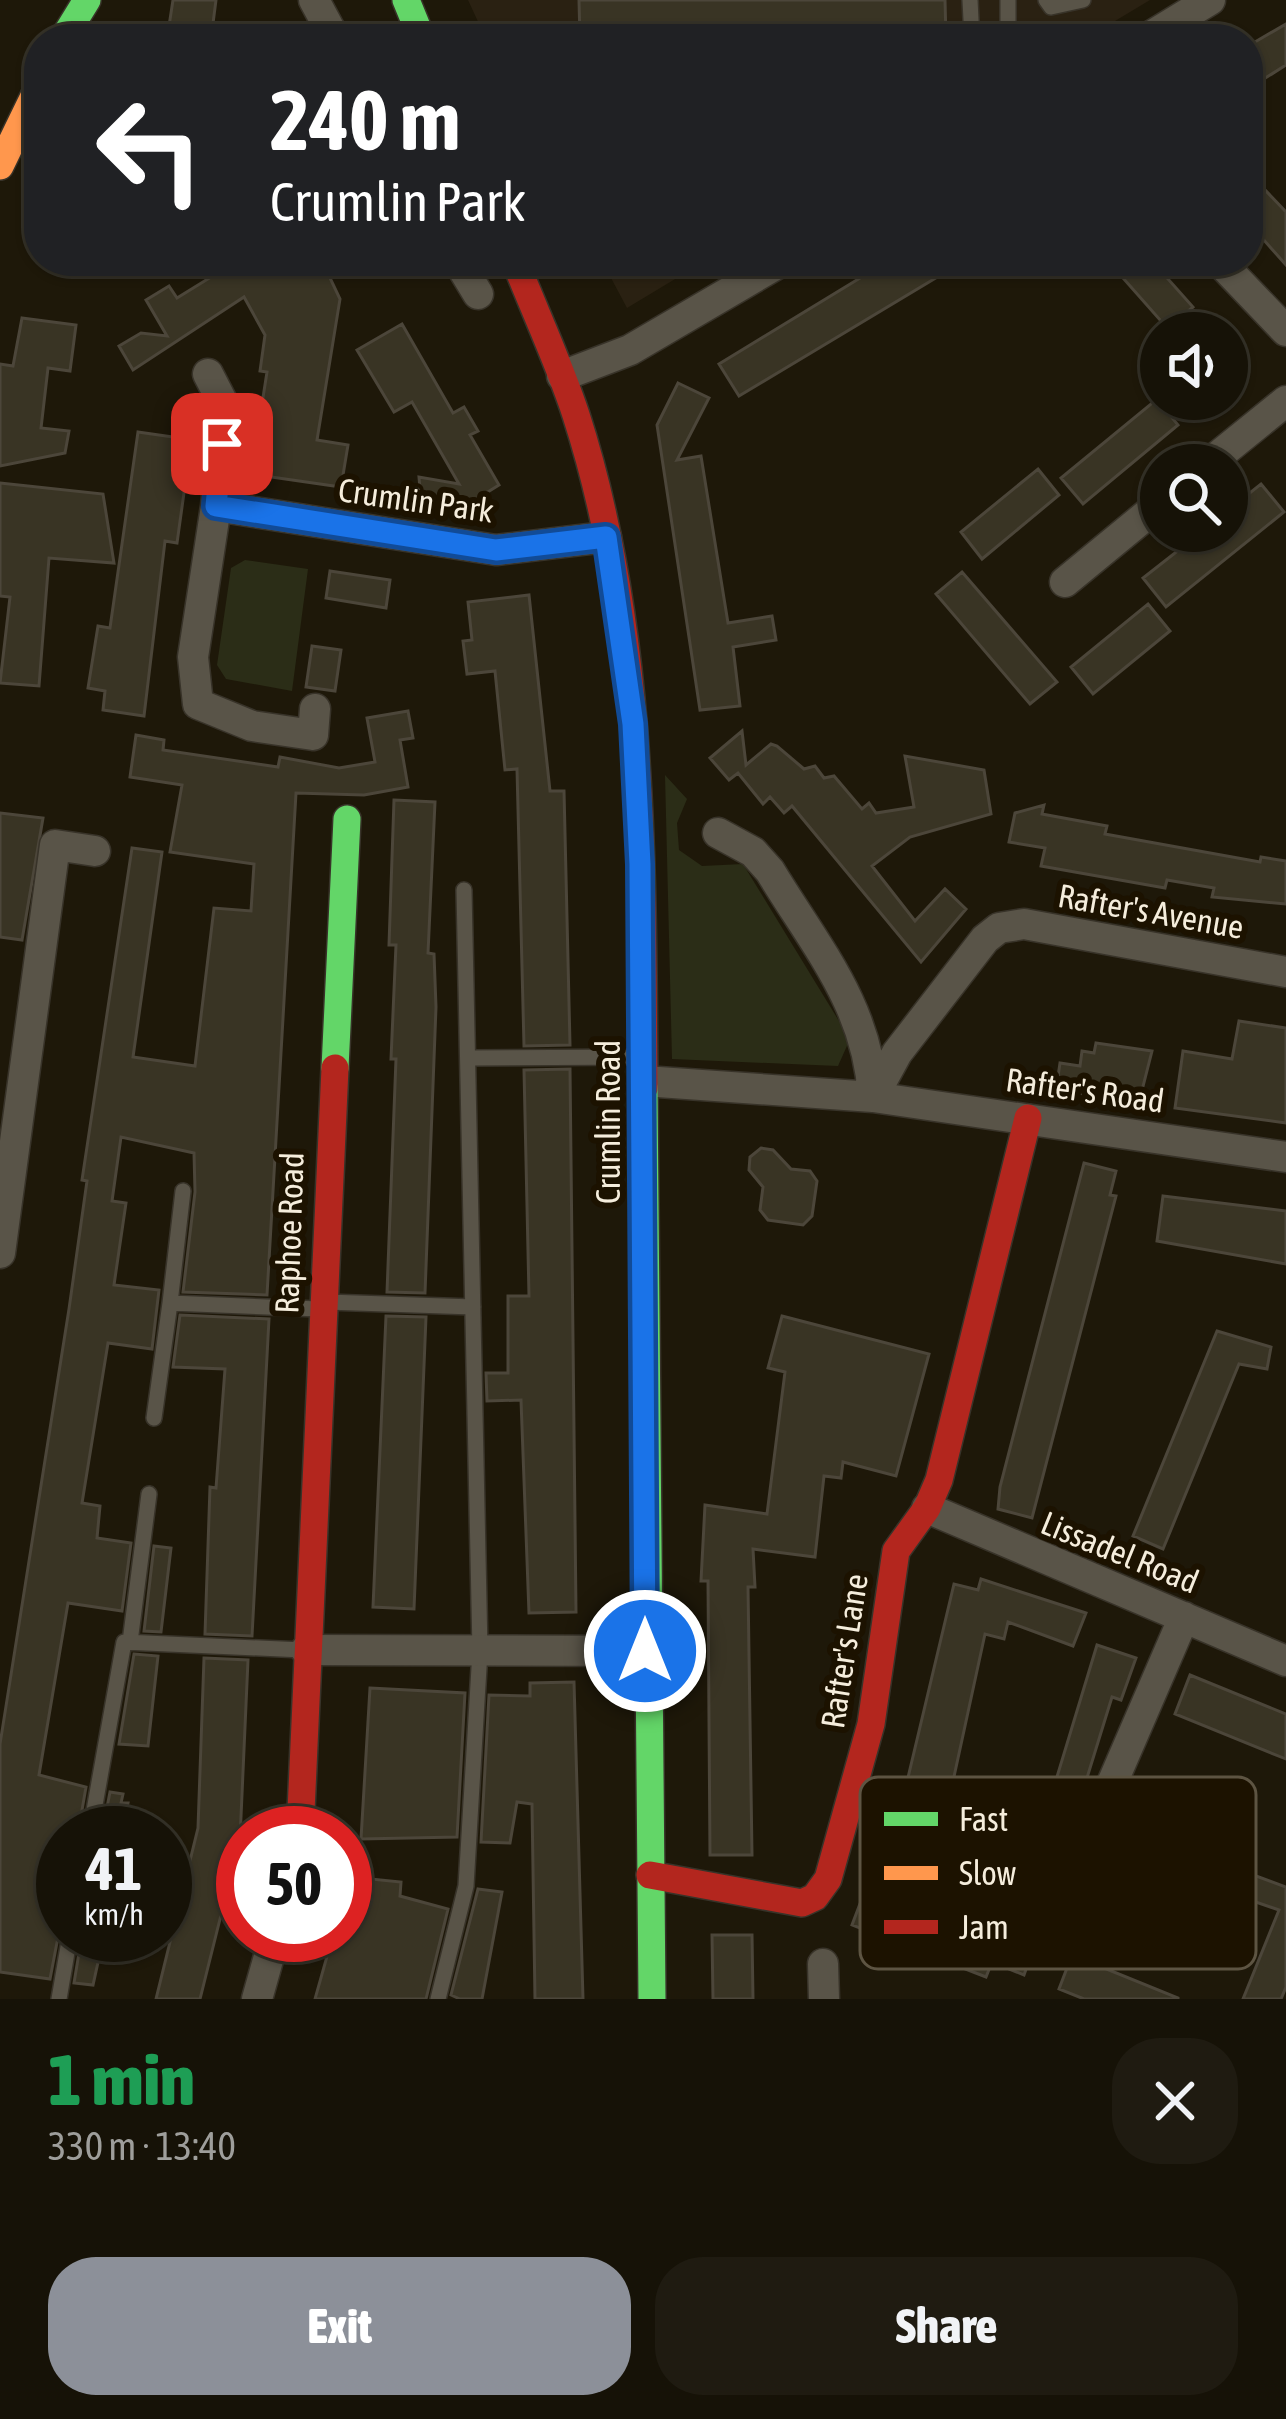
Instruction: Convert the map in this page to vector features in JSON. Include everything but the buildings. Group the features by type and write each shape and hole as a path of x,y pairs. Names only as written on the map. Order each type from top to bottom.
{"street":[{"path":"1171,24 1210,0"},
{"path":"0,166 24,117"},
{"path":"467,276 478,294"},
{"name":"Crumlin Road","path":"521,276 562,376 606,537 633,724 644,1069 645,1651 652,1999"},
{"path":"562,376 630,350 756,276"},
{"path":"1234,276 1286,331"},
{"path":"208,374 225,407 194,657 198,704 252,726 313,735 315,709"},
{"path":"1234,444 1286,401"},
{"name":"Crumlin Park","path":"216,506 496,550 606,537"},
{"path":"1065,582 1140,520"},
{"name":"Raphoe Road","path":"301,1806 346,818"},
{"path":"718,833 754,851 770,871 854,1008 871,1052 873,1097"},
{"path":"0,1252 55,845 95,850"},
{"name":"Rafter's Avenue","path":"873,1097 897,1053 986,939 1000,928 1024,924 1286,972"},
{"name":"Rafter's Road","path":"644,1069 1286,1156"},
{"name":"Rafter's Lane","path":"650,1875 787,1901 815,1897 827,1879 857,1791 896,1551 927,1508 955,1422 1028,1118"},
{"name":"Lissadel Road","path":"927,1508 1286,1660"},
{"path":"1115,1777 1184,1617"},
{"path":"306,1650 645,1651"},
{"path":"257,1999 267,1962"},
{"path":"823,1964 824,1999"}],"lane":[{"path":"1046,0 1051,7 1083,0"},
{"path":"438,1999 466,1886 480,1651 464,890"},
{"path":"470,1058 644,1069"},
{"path":"154,1418 183,1191"},
{"path":"170,1303 473,1307"},
{"path":"130,1642 149,1494"},
{"path":"95,1806 124,1642 306,1650"},
{"path":"58,1999 65,1962"}],"shaded area":[{"path":"468,0 1150,0 1110,24 479,24"},
{"path":"610,276 680,276 627,308"}],"green space":[{"path":"245,560 308,569 292,691 226,679 217,665 231,568"},
{"path":"665,775 687,799 677,823 679,850 702,866 743,864 850,1039 838,1066 672,1059"}],"traffic: fast":[{"path":"72,24 87,0"},
{"path":"406,0 416,24"},
{"path":"335,1068 347,819"},
{"path":"644,1088 652,1999"}],"traffic: slow":[{"path":"0,166 24,117"}],"traffic: jam":[{"path":"521,276 576,415 599,496 615,579 627,663 640,834 644,1088"},
{"path":"301,1806 335,1068"},
{"path":"650,1875 802,1903 815,1897 828,1879 871,1724 896,1551 927,1508 939,1480 1028,1118"}],"route":[{"path":"222,444 216,506 496,550 606,537 633,724 640,864 645,1651"}]}
